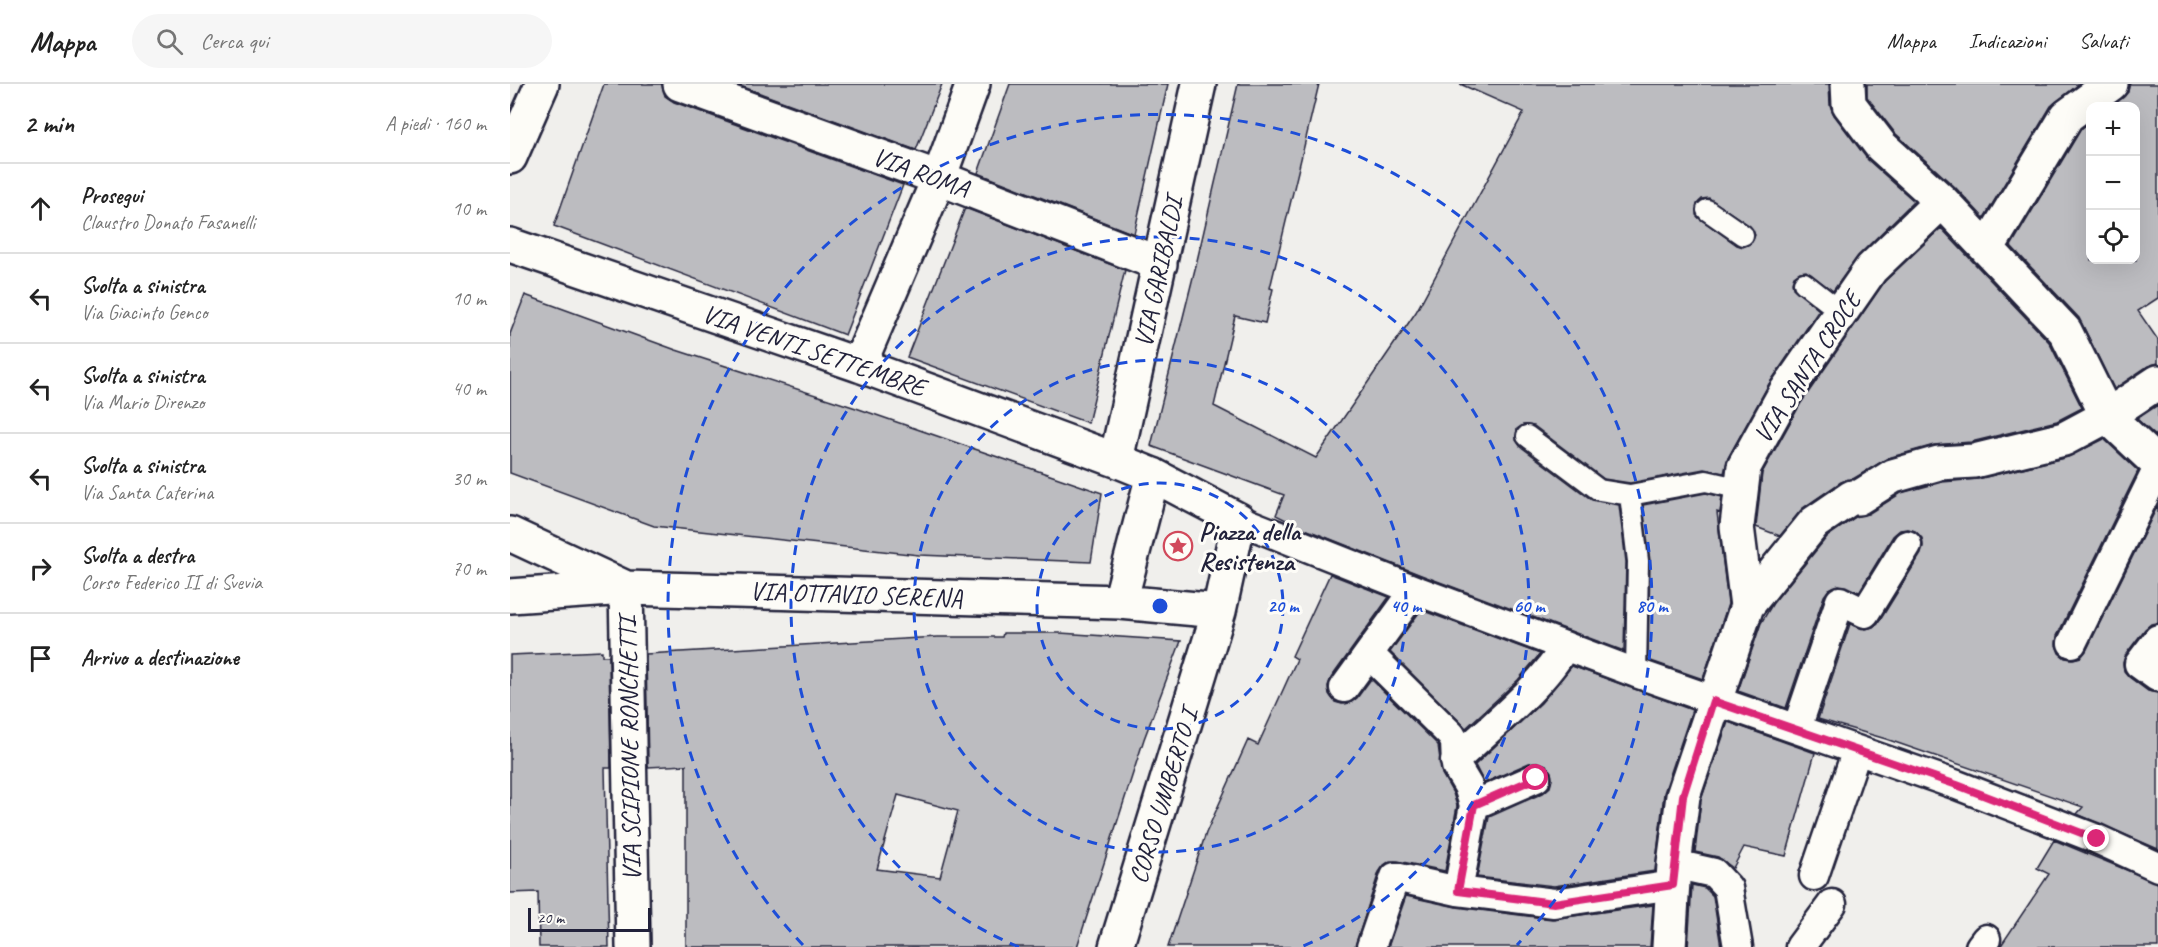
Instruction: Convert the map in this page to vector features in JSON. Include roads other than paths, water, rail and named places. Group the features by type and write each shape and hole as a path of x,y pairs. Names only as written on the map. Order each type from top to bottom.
{"street":[{"path":"510,157 542,84"},
{"name":"VIA ROMA","path":"680,84 939,178 1160,264"},
{"path":"859,365 939,178 973,84"},
{"name":"VIA GARIBALDI","path":"1116,460 1198,84"},
{"path":"1848,84 1849,104 1881,146 1942,201 2065,332 2108,416 2158,466 2072,643"},
{"path":"1987,249 2067,116 2111,84"},
{"name":"VIA SANTA CROCE","path":"1669,947 1683,796 1713,701 1747,606 1737,526 1744,467 1785,393 1871,269 1942,201"},
{"name":"VIA VENTI SETTEMBRE","path":"510,245 859,365 1153,475"},
{"path":"1747,606 1814,522 1852,496 1858,498 1893,476 1927,466 1974,461 2064,439 2108,416 2158,382"},
{"path":"1253,525 1219,611 1120,602 1153,475 1253,525 1415,590 1713,701 1957,785 2097,839 2158,867"},
{"name":"VIA OTTAVIO SERENA","path":"510,534 626,588"},
{"path":"1797,729 1840,600 1865,613 1907,545"},
{"name":"VIA OTTAVIO SERENA","path":"510,596 626,588 1120,602"},
{"name":"VIA SCIPIONE RONCHETTI","path":"626,588 633,947"},
{"path":"1344,688 1415,590"},
{"name":"CORSO UMBERTO I","path":"1116,947 1219,611"},
{"path":"2157,677 2139,664 2158,639"},
{"path":"1455,761 1528,692 1558,660 1565,646"},
{"path":"1369,654 1453,738 1456,766 1468,786 1474,805 1458,891"},
{"path":"1814,876 1857,750"},
{"path":"1474,805 1536,778"},
{"path":"1371,947 1395,877 1458,891 1554,903 1674,875 1714,873 1728,888 1738,947"},
{"path":"1800,947 1832,904"}],"lane":[{"path":"1707,210 1743,235"},
{"path":"1804,283 1841,312"},
{"path":"1527,436 1599,490 1630,495 1706,482 1741,489"},
{"path":"1630,495 1638,561 1636,673"}],"place":[{"name":"Piazza della Resistenza","path":"1178,546"}]}
